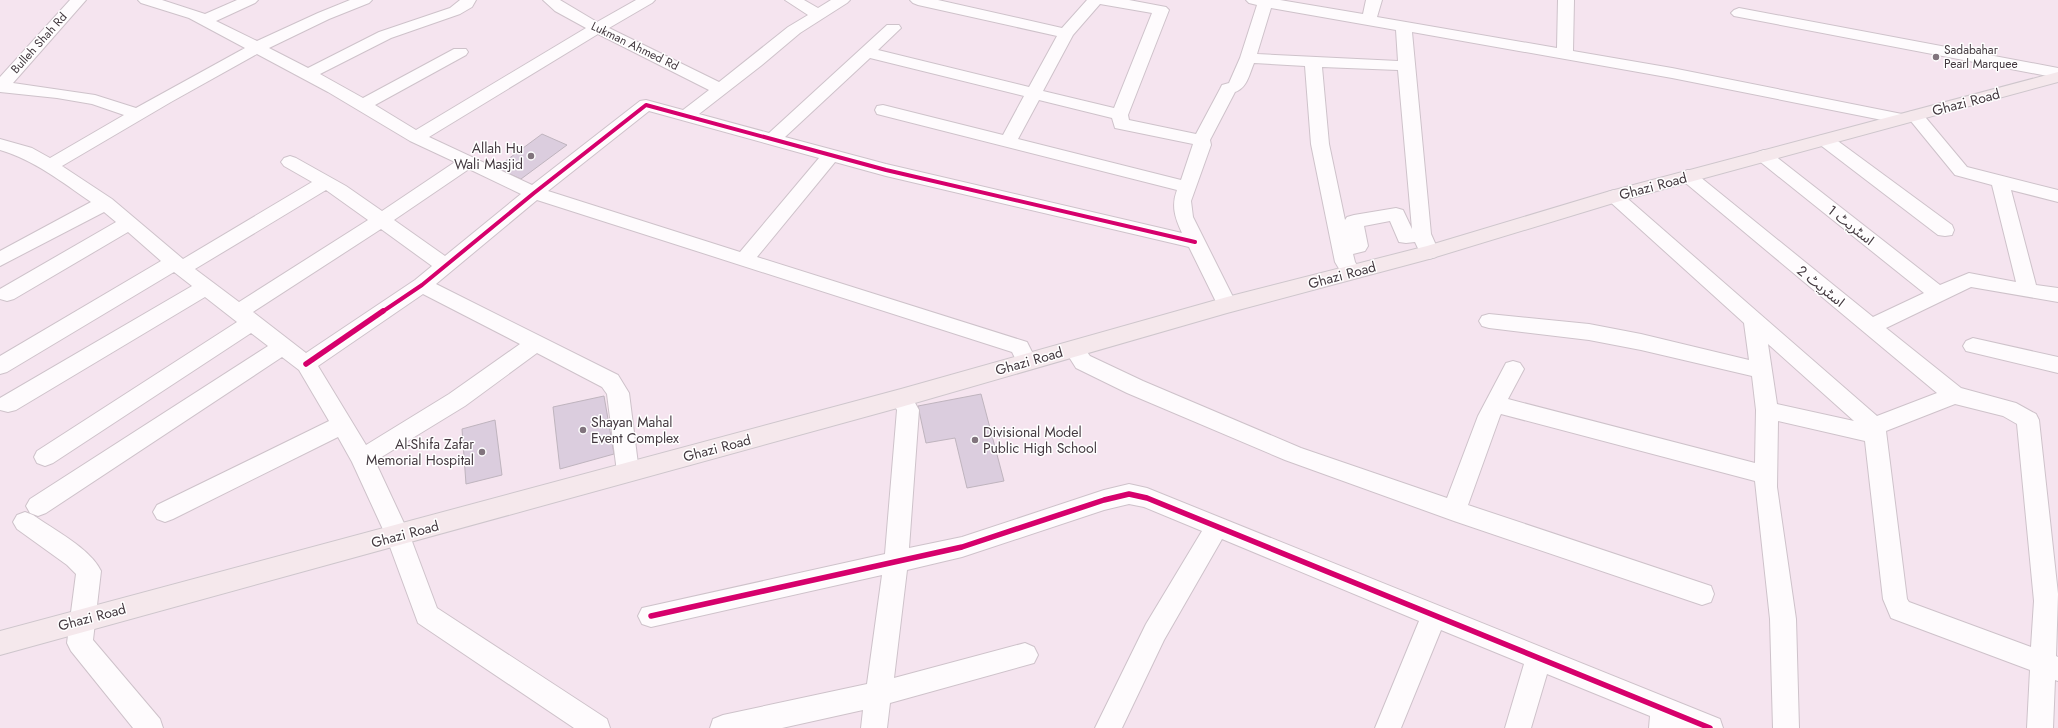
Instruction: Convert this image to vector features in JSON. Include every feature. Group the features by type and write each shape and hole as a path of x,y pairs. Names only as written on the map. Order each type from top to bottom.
{"main road":[{"name":"Ghazi Road","path":"0,643 82,619 398,536 901,398 1227,305 1351,272 1426,243 1614,196 2058,77"}],"street":[{"name":"Bulleh Shah Rd","path":"0,87 78,0"},
{"path":"146,0 178,4 205,20 308,74 416,137 534,193 1020,347 1027,362"},
{"path":"205,20 250,0"},
{"path":"50,166 183,88 258,48 311,22 364,0"},
{"path":"308,74 385,34 455,11 467,4 468,0"},
{"name":"Lukman Ahmed Rd","path":"551,0 560,8 597,28 721,89"},
{"path":"416,137 597,28 647,0"},
{"path":"793,0 818,15"},
{"path":"685,116 794,30 842,0"},
{"path":"918,0 1066,33"},
{"path":"1008,142 1066,33 1095,0"},
{"path":"1103,0 1161,10 1152,39 1120,115 1121,124 1201,140"},
{"path":"1369,20 1374,0"},
{"path":"1565,54 1566,0"},
{"path":"1227,305 1184,217 1182,201 1202,145 1201,140 1228,89 1236,86 1248,58 1262,1 1369,20 1404,28 1565,54 1909,117 1961,171 2058,196"},
{"path":"1739,13 2058,73"},
{"path":"773,139 893,28"},
{"path":"1342,249 1358,246 1354,221 1396,214 1406,237 1426,243 1406,66 1404,28"},
{"path":"363,105 460,52"},
{"path":"866,52 1034,95 1120,115"},
{"path":"1248,58 1313,60 1406,66"},
{"path":"1313,60 1320,144 1345,262 1351,272"},
{"path":"0,87 57,93 88,99 139,114"},
{"path":"306,364 422,285 534,193 646,105 886,170 1195,242"},
{"path":"884,110 1187,188"},
{"path":"1825,140 1945,230"},
{"path":"0,144 26,152 50,166 105,203 206,287 306,364 362,458 398,536 427,615 597,728"},
{"path":"745,259 831,155"},
{"name":"اسٹریٹ 1","path":"1764,156 1938,294"},
{"path":"290,162 325,182 383,219 445,266"},
{"path":"46,457 383,219 468,162"},
{"name":"اسٹریٹ 2","path":"1688,176 1954,395"},
{"path":"0,366 325,182"},
{"path":"2000,182 2028,292"},
{"path":"1614,196 1754,319 1875,430 1895,599 1900,610 2050,666"},
{"path":"0,259 105,203"},
{"path":"7,294 129,223"},
{"path":"1870,327 1969,280 2028,292 2058,295"},
{"path":"422,285 610,381 618,393 628,472"},
{"path":"8,404 206,287"},
{"path":"1754,319 1767,410 1766,487 1783,619 1786,728"},
{"path":"1489,320 1589,332 1641,342 1762,371"},
{"path":"362,458 457,400 536,343"},
{"path":"150,728 80,643 89,571 31,514 282,346"},
{"path":"1973,346 2058,365"},
{"path":"1074,349 1083,362 1149,393 1293,454 1702,594"},
{"path":"1454,510 1495,404 1513,369"},
{"path":"1767,410 1875,430 1954,395 2008,409 2028,420 2052,603 2050,666 2040,728"},
{"path":"874,728 896,561 908,410 901,398"},
{"path":"1495,404 1766,475"},
{"path":"164,512 342,425"},
{"path":"651,616 962,547 1104,500 1129,494 1147,498 1539,658 1663,719 1710,728"},
{"path":"1108,728 1155,632 1217,527"},
{"path":"1388,728 1434,615"},
{"path":"723,728 879,694 1025,655"},
{"path":"1518,728 1539,658"}],"building":[{"name":"Allah Hu Wali Masjid","path":"542,134 567,145 521,179 496,168"},
{"name":"Divisional Model Public High School","path":"981,394 1004,481 967,488 955,438 926,443 918,406"},
{"name":"Shayan Mahal Event Complex","path":"604,396 614,454 560,469 553,407"},
{"name":"Al-Shifa Zafar Memorial Hospital","path":"495,420 502,475 466,484 462,429"}],"cycle path":[{"path":"306,364 422,285 534,193 646,105 886,170 1195,242"},
{"path":"651,616 962,547 1104,500 1129,494 1147,498 1710,728"}],"place":[{"name":"Sadabahar Pearl Marquee","path":"1936,57"},
{"name":"Allah Hu Wali Masjid","path":"531,156"},
{"name":"Shayan Mahal Event Complex","path":"583,430"},
{"name":"Divisional Model Public High School","path":"975,440"},
{"name":"Al-Shifa Zafar Memorial Hospital","path":"482,452"}]}
